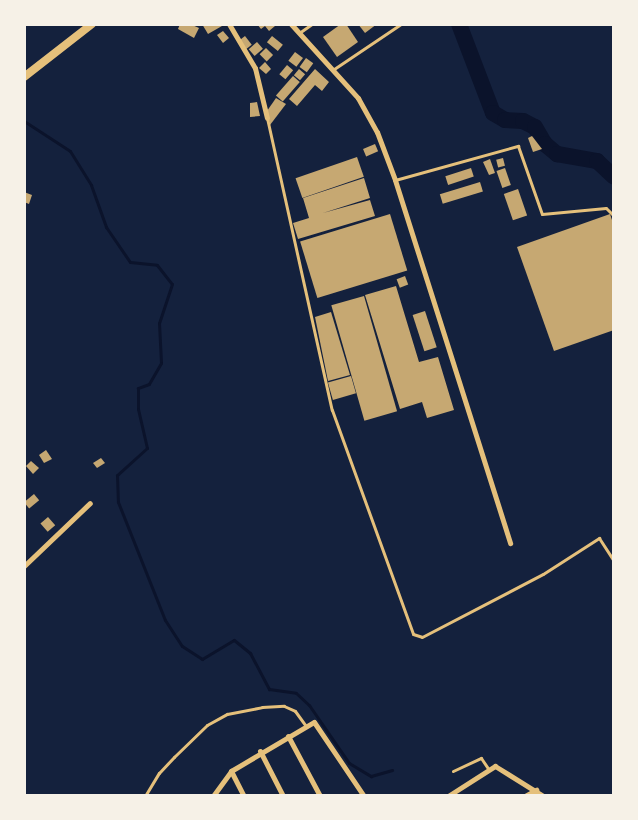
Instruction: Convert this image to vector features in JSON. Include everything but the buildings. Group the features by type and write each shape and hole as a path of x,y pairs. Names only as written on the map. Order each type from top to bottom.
{"main road":[{"path":"24,77 92,24"}],"street":[{"path":"229,24 255,68 267,118"},
{"path":"291,24 358,98 377,132 395,180 510,543"},
{"path":"24,566 90,503"},
{"path":"213,796 231,771 260,751 316,723 364,796"},
{"path":"288,736 320,796"},
{"path":"260,751 283,796"},
{"path":"447,796 495,766 543,796"},
{"path":"231,771 244,796"},
{"path":"525,796 536,790"}],"lane":[{"path":"299,33 312,24"},
{"path":"334,69 401,24"},
{"path":"267,118 332,410 413,634 422,637 543,574 599,538 614,561"},
{"path":"395,180 518,146 542,214 606,208 614,216"},
{"path":"145,796 159,773 174,757 207,725 227,714 262,707 284,706 295,711 306,726"},
{"path":"453,771 481,758 489,770"}],"waterway":[{"path":"459,24 493,113 505,120 523,121 535,127 545,144 557,154 597,161 614,177"},
{"path":"24,121 70,151 91,185 106,227 130,262 157,265 172,284 159,323 161,363 149,384 138,388 138,409 147,448 117,475 118,502 165,620 182,646 202,659 234,640 250,653 269,689 296,693 309,705 349,763 371,776 392,770"}]}
